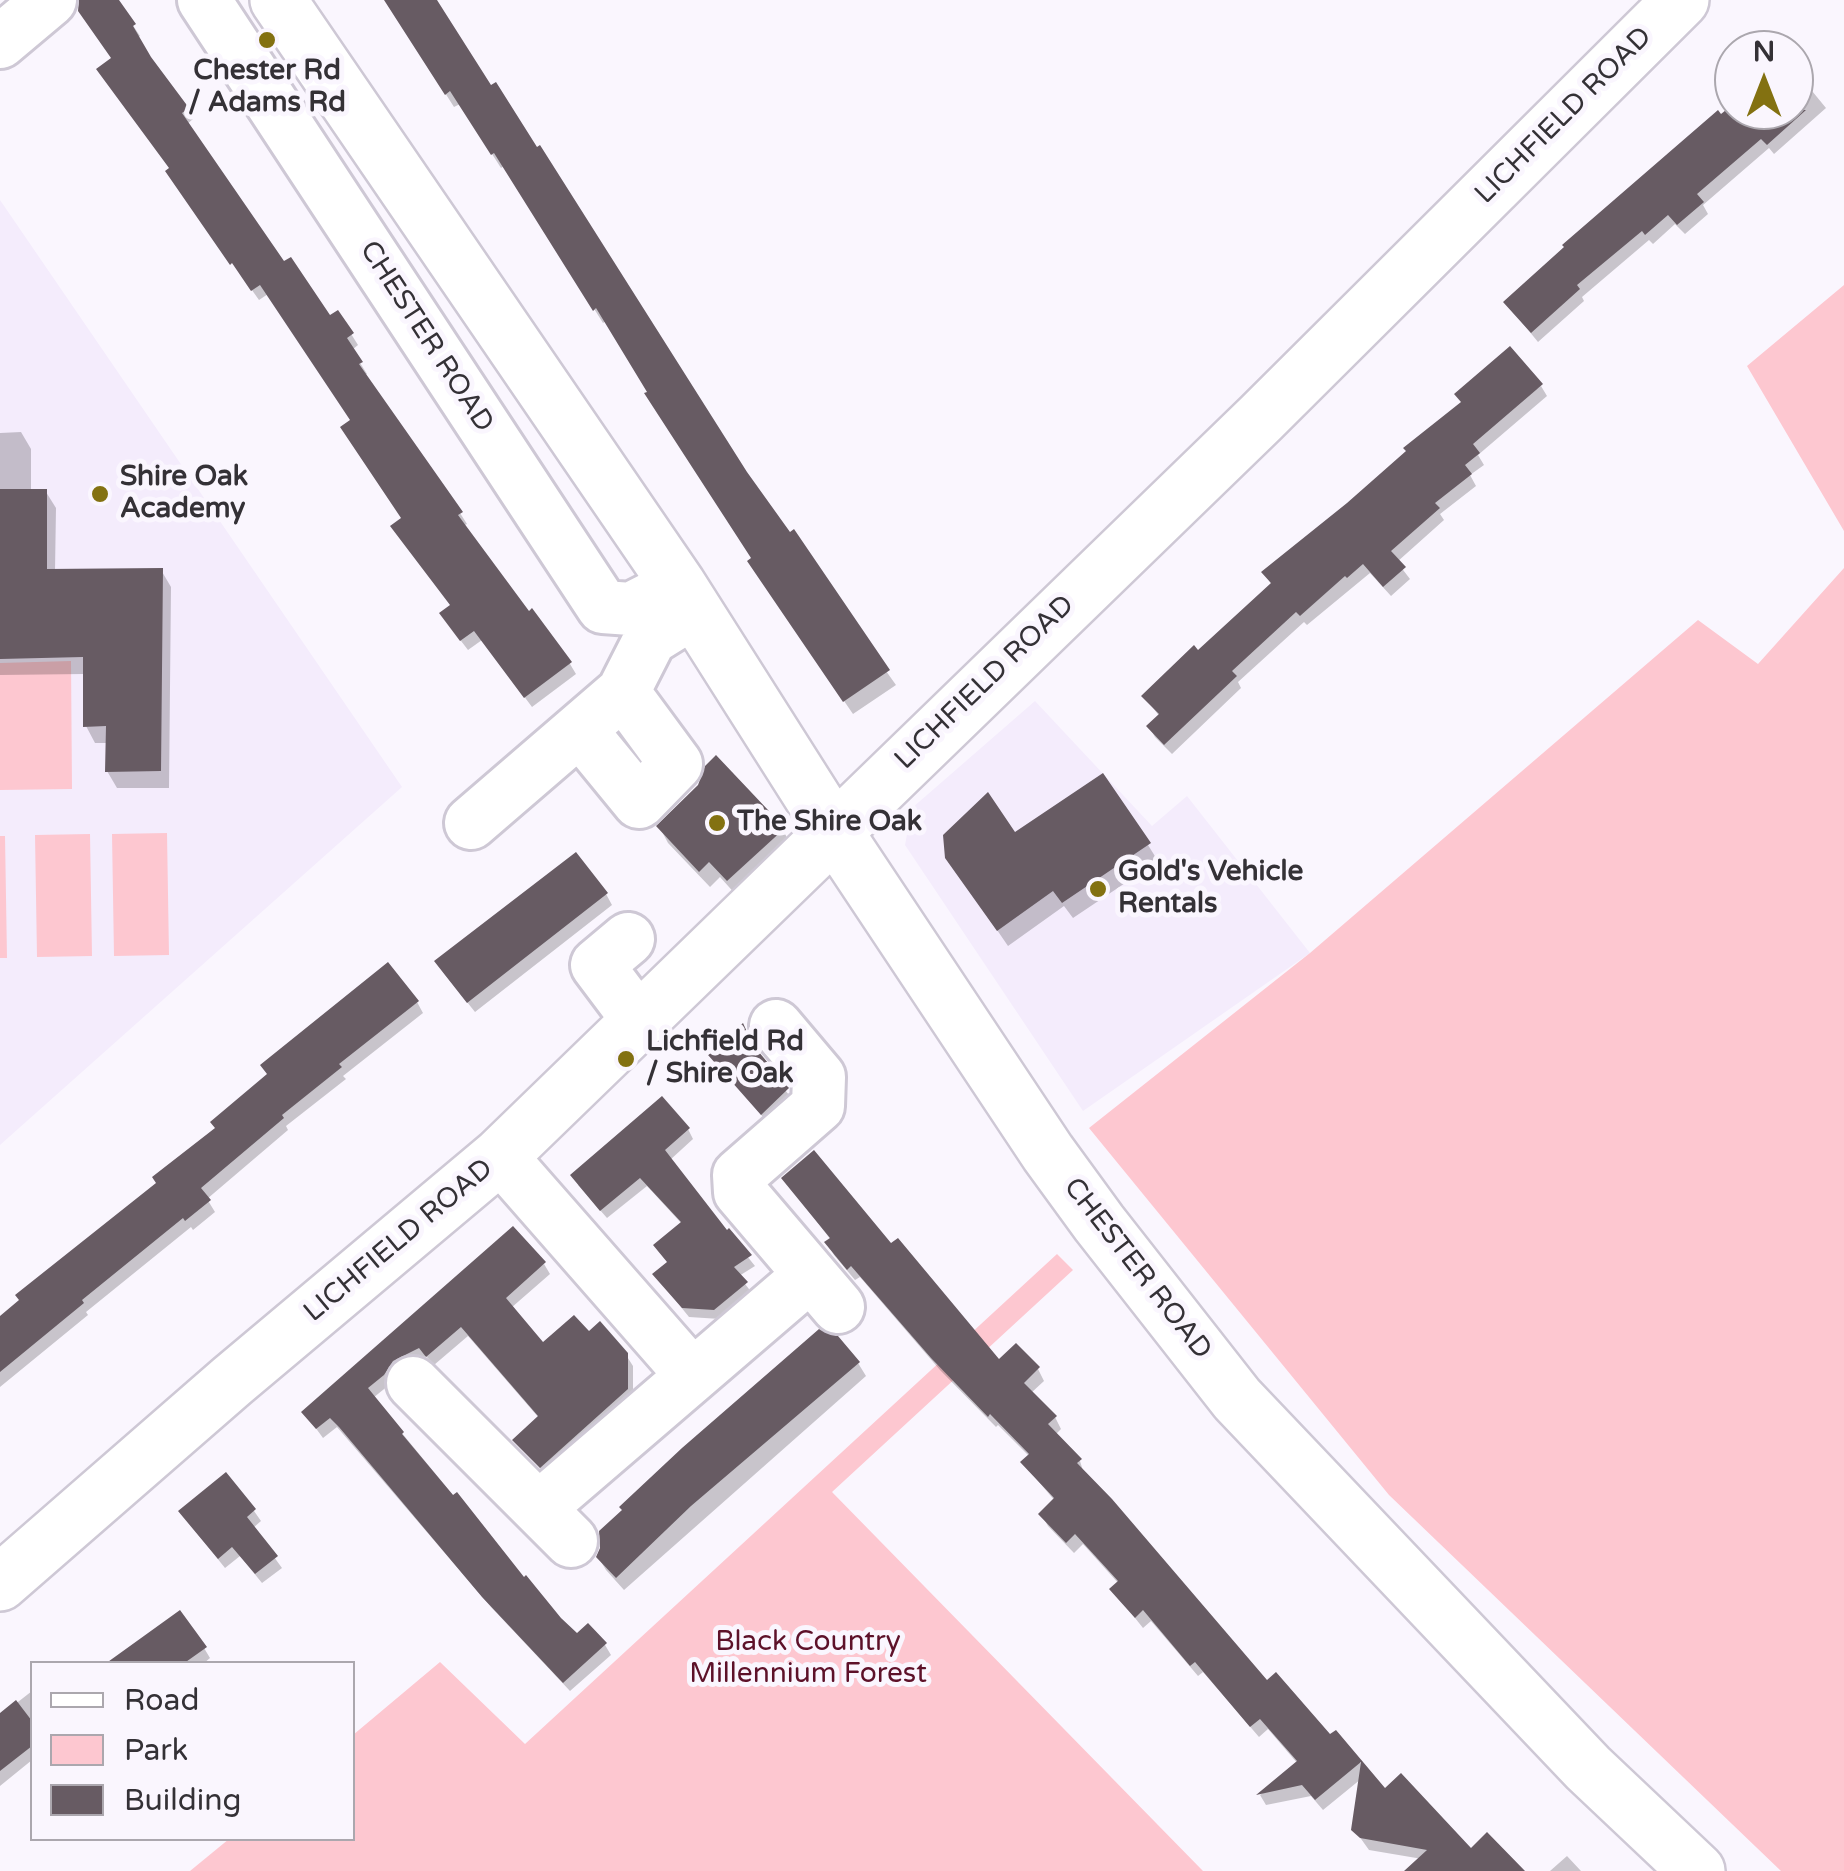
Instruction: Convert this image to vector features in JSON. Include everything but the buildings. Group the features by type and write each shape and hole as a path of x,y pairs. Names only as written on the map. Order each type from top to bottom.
{"highway":[{"name":"CHESTER ROAD","path":"278,0 686,598 834,831 1098,1223 1237,1399 1588,1768 1698,1871"},
{"name":"LICHFIELD ROAD","path":"0,1584 232,1381 500,1156 1246,432 1681,0"}],"street":[{"path":"0,42 50,0"},
{"name":"CHESTER ROAD","path":"204,0 603,607 630,610 686,598"},
{"path":"471,823 622,692 650,638 686,598"},
{"path":"580,730 639,802 676,764 622,692"},
{"path":"628,938 597,965 639,1021"},
{"path":"413,1383 555,1524 692,1375 823,1291 740,1192 740,1175 818,1106 819,1076 776,1026"},
{"path":"500,1156 692,1375"}],"shaded area":[{"name":"Shire Oak Academy","path":"0,200 402,787 0,1145"},
{"name":"Gold's Vehicle Rentals","path":"1035,701 1152,826 1187,796 1310,953 1083,1111 905,845 912,808"}],"green space":[{"path":"1844,285 1844,531 1747,366"},
{"path":"1844,568 1844,1871 1781,1871 1389,1495 1089,1128 1310,953 1698,620 1758,664"},
{"path":"71,661 72,789 0,790 0,663"},
{"path":"167,833 169,955 114,956 112,834"},
{"path":"90,834 92,956 37,957 35,835"},
{"path":"0,836 5,836 7,958 0,958"},
{"name":"Black Country Millennium Forest","path":"1057,1254 1073,1270 832,1492 1203,1871 190,1871 227,1841 355,1841 355,1733 440,1662 525,1744"}],"place":[{"name":"Chester Rd / Adams Rd","path":"267,40"},
{"name":"Shire Oak Academy","path":"100,494"},
{"name":"The Shire Oak","path":"717,823"},
{"name":"Gold's Vehicle Rentals","path":"1098,889"},
{"name":"Lichfield Rd / Shire Oak","path":"626,1059"}]}
